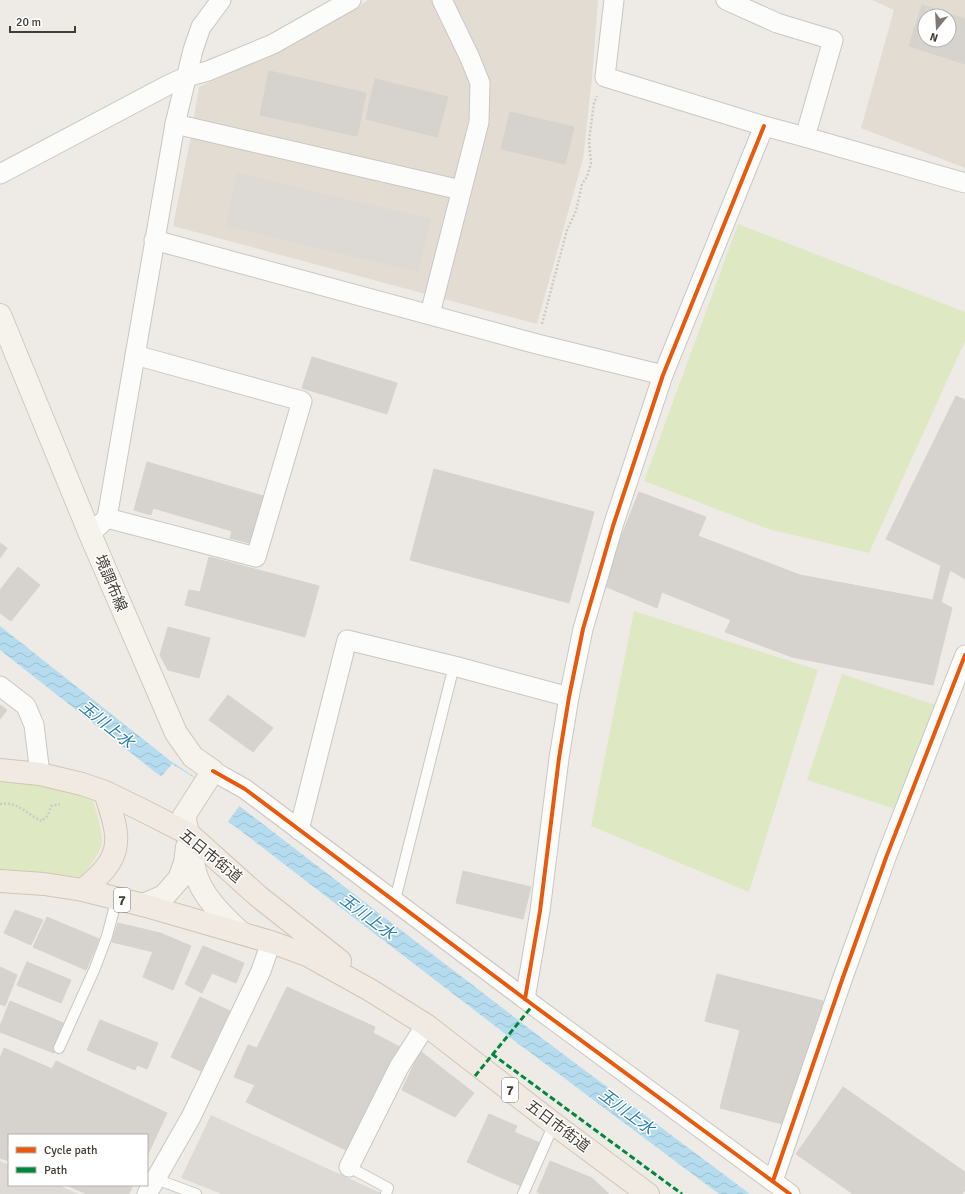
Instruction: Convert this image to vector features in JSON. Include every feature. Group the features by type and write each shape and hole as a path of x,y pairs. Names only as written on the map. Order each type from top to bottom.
{"main road":[{"name":"境調布線","path":"0,315 90,534 176,733 193,757 210,776"},
{"name":"五日市街道","path":"0,770 40,774 82,784 104,792 142,810 186,825 258,896 352,971 370,990"},
{"path":"142,905 164,896 179,879 185,863 186,825 210,776"},
{"path":"83,890 101,874 111,858 116,844 114,823 104,792"},
{"path":"186,825 195,872 201,887 218,911 241,933"},
{"name":"五日市街道","path":"0,882 44,884 83,890 117,898 272,942 307,955 370,990 426,1024 554,1124 648,1194"}],"street":[{"path":"90,534 107,518 175,124 178,81 193,50 201,27 220,0"},
{"path":"0,174 178,81 208,71 272,44 351,0"},
{"path":"430,314 479,122 480,83 470,58 442,0"},
{"path":"614,0 605,77 764,126 805,136 965,183"},
{"path":"726,0 777,23 833,40 805,136"},
{"path":"175,124 461,190"},
{"path":"525,999 540,911 559,758 569,697 583,629 613,526 663,375 764,126"},
{"path":"154,240 537,344 663,375"},
{"path":"107,518 256,557 302,401 135,355"},
{"path":"299,830 347,640 454,666 569,697"},
{"path":"773,1181 842,980 887,855 965,655"},
{"path":"0,686 26,706 34,725 40,774"},
{"path":"210,776 245,789 525,999 790,1194"},
{"path":"151,1186 191,1117 261,971 272,942"},
{"path":"349,1166 398,1067 426,1024"}],"lane":[{"path":"395,900 454,666"},
{"path":"59,1048 95,968 107,936 117,898"},
{"path":"523,1194 554,1124"},
{"path":"349,1166 388,1188 386,1194"},
{"path":"151,1186 196,1194"}],"path":[{"path":"537,344 567,230 576,210 582,184 587,177 591,163 589,141 594,103 605,77"},
{"path":"0,804 11,804 28,812 34,818 42,821 48,815 51,806 60,804"}],"shaded area":[{"path":"368,0 598,0 592,78 583,159 537,324 173,226 199,87 281,50"},
{"path":"872,0 965,0 965,168 861,128 894,10"},
{"path":"237,173 431,219 418,272 225,226"},
{"path":"211,1115 383,1194 222,1194 181,1178"},
{"path":"0,1161 8,1165 8,1186 60,1186 79,1194 0,1194"}],"green space":[{"path":"738,224 965,312 965,341 869,553 768,529 644,481"},
{"path":"634,611 818,670 749,892 591,826"},
{"path":"842,674 936,705 901,811 807,780"},
{"path":"0,781 90,790 102,842 97,855 82,877 0,871"}],"water":[{"name":"玉川上水","path":"0,626 172,762 242,808 531,1030 750,1194 719,1194 508,1036 237,828 155,772 0,650"}],"pier":[{"path":"172,764 240,805 227,823 160,778"}],"building":[{"path":"922,5 931,8 921,8"},
{"path":"957,16 965,19 965,64 909,46 917,21 917,48 957,48"},
{"path":"269,71 366,93 357,136 260,115"},
{"path":"375,79 448,97 437,137 366,119"},
{"path":"510,112 574,127 565,164 501,149"},
{"path":"312,357 397,383 387,414 302,388"},
{"path":"956,396 965,400 965,579 950,570 886,539"},
{"path":"147,462 270,498 257,545 230,538 232,531 153,508 151,515 134,510"},
{"path":"434,469 594,512 569,603 410,560"},
{"path":"639,492 706,517 698,536 800,575 933,600 941,602 952,608 933,685 792,657 725,632 731,620 662,592 657,608 602,585"},
{"path":"0,543 7,548 0,558"},
{"path":"209,557 319,586 305,637 185,605 189,590 200,592"},
{"path":"941,565 950,570 941,602 933,600"},
{"path":"18,567 40,585 11,621 0,613 0,590"},
{"path":"168,627 210,638 199,678 168,670 160,655"},
{"path":"228,695 273,728 253,752 209,720"},
{"path":"0,705 7,710 0,719"},
{"path":"463,871 531,887 523,919 456,903"},
{"path":"15,910 43,920 31,945 4,933"},
{"path":"47,917 99,939 86,970 33,947"},
{"path":"118,923 160,933 154,952 112,942"},
{"path":"160,933 191,946 173,990 143,977"},
{"path":"203,946 244,963 236,983 212,973 202,993 185,984"},
{"path":"27,962 71,980 61,1003 17,985"},
{"path":"0,967 17,975 5,1006 0,1004"},
{"path":"717,974 823,1001 790,1126 720,1108 740,1030 705,1021"},
{"path":"287,987 375,1027 373,1033 400,1047 348,1151 246,1102 255,1085 234,1077 248,1045 257,1048"},
{"path":"200,997 230,1011 201,1071 171,1057"},
{"path":"10,1001 66,1024 54,1053 0,1032 0,1026"},
{"path":"100,1020 158,1043 147,1069 137,1065 135,1070 87,1050"},
{"path":"4,1048 52,1069 56,1061 167,1113 148,1154 148,1134 8,1134 8,1161 0,1158 0,1058"},
{"path":"420,1051 474,1093 455,1117 402,1090"},
{"path":"843,1087 965,1172 965,1190 962,1194 853,1194 796,1154"},
{"path":"489,1114 517,1126 495,1175 467,1162"},
{"path":"514,1132 540,1143 521,1186 495,1175"},
{"path":"550,1161 592,1178 609,1194 542,1194 537,1192"},
{"path":"68,1186 133,1186 129,1194 87,1194"}],"marked path":[{"path":"475,1076 533,1005"},
{"path":"492,1054 682,1194"}],"cycle path":[{"path":"525,999 540,911 559,758 569,697 583,629 613,526 663,375 764,126"},
{"path":"773,1181 842,980 887,855 965,655"},
{"path":"213,771 245,789 533,1005 790,1194"}]}
